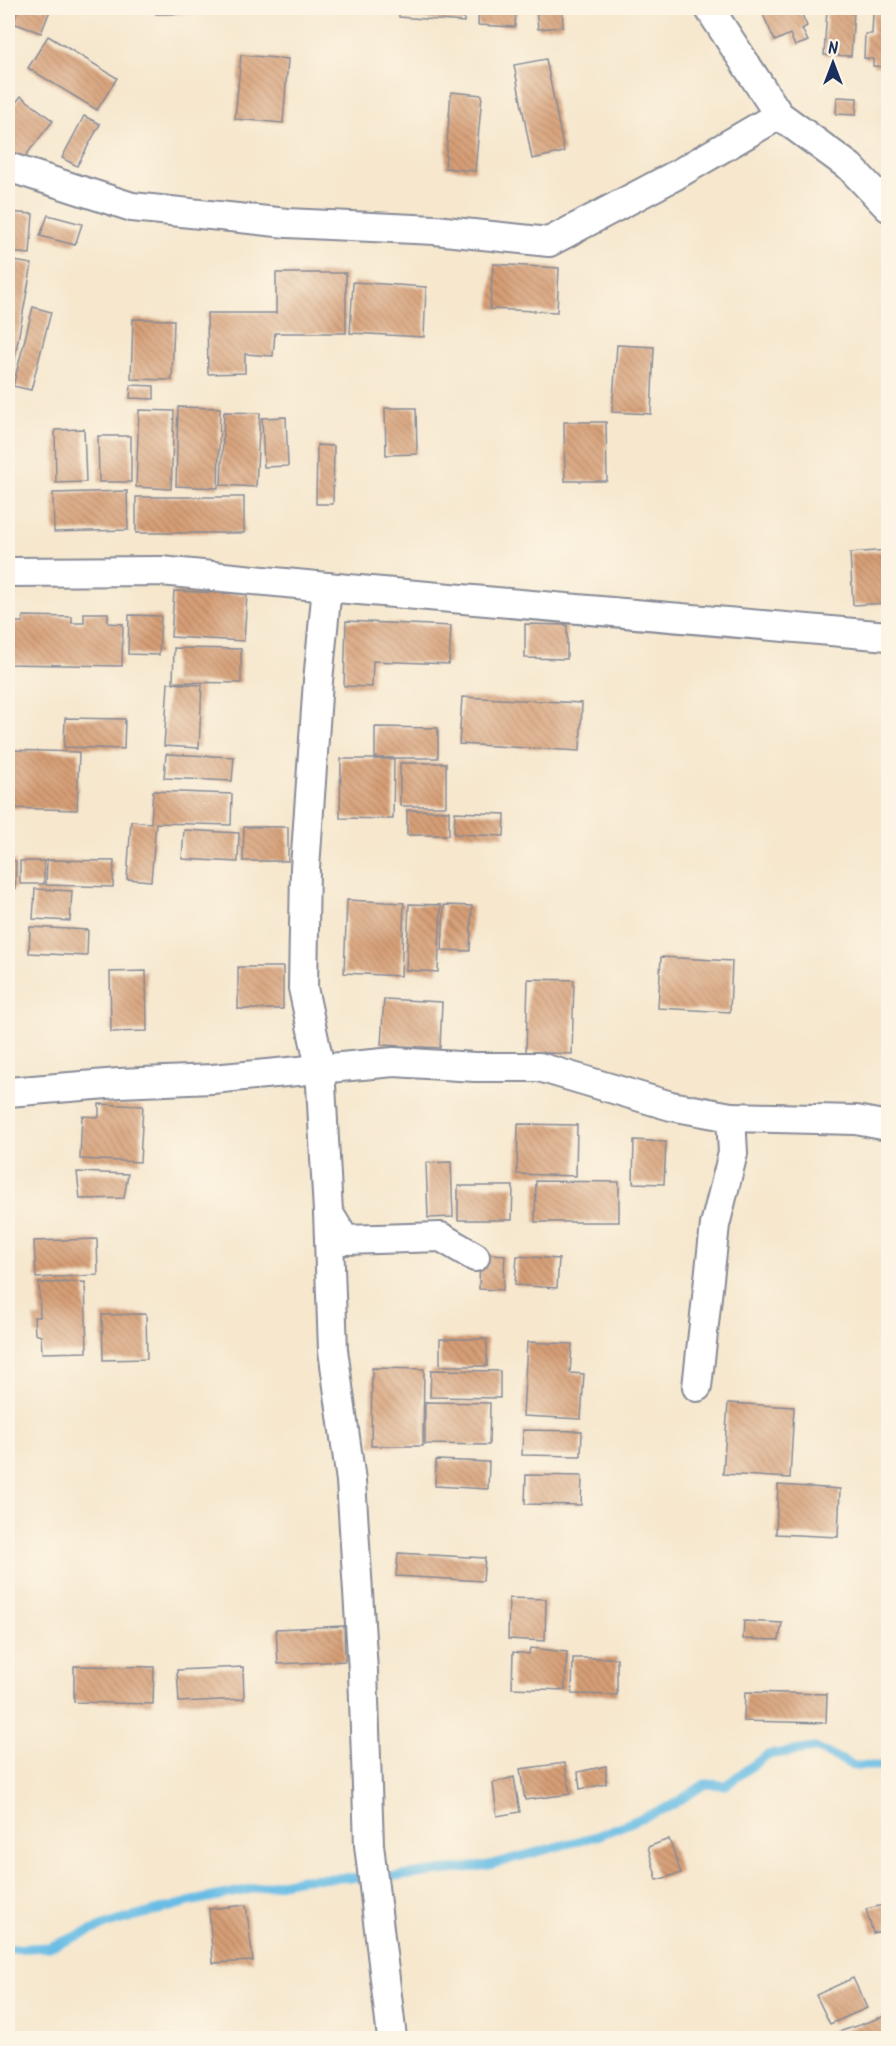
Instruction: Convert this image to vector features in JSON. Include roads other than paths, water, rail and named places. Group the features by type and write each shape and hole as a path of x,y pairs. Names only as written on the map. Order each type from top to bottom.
{"street":[{"path":"709,8 779,115 850,167 888,207"},
{"path":"8,167 132,207 287,223 435,230 549,242 676,175 779,115"},
{"path":"8,572 161,571 888,636"},
{"path":"327,587 318,681 306,868 303,988 320,1067 333,1350 351,1481 363,1671 370,1856 392,2038"},
{"path":"8,1092 120,1083 212,1079 320,1067 394,1062 475,1067 538,1067 671,1106 731,1117 856,1120 888,1126"},
{"path":"697,1387 715,1225 733,1153 731,1117"},
{"path":"328,1212 345,1240 441,1237 476,1257"}],"waterway":[{"path":"8,1949 49,1947 114,1922 193,1901 301,1879 401,1876 489,1865 597,1836 671,1806 705,1784 726,1785 767,1755 815,1748 855,1766 888,1766"}]}
